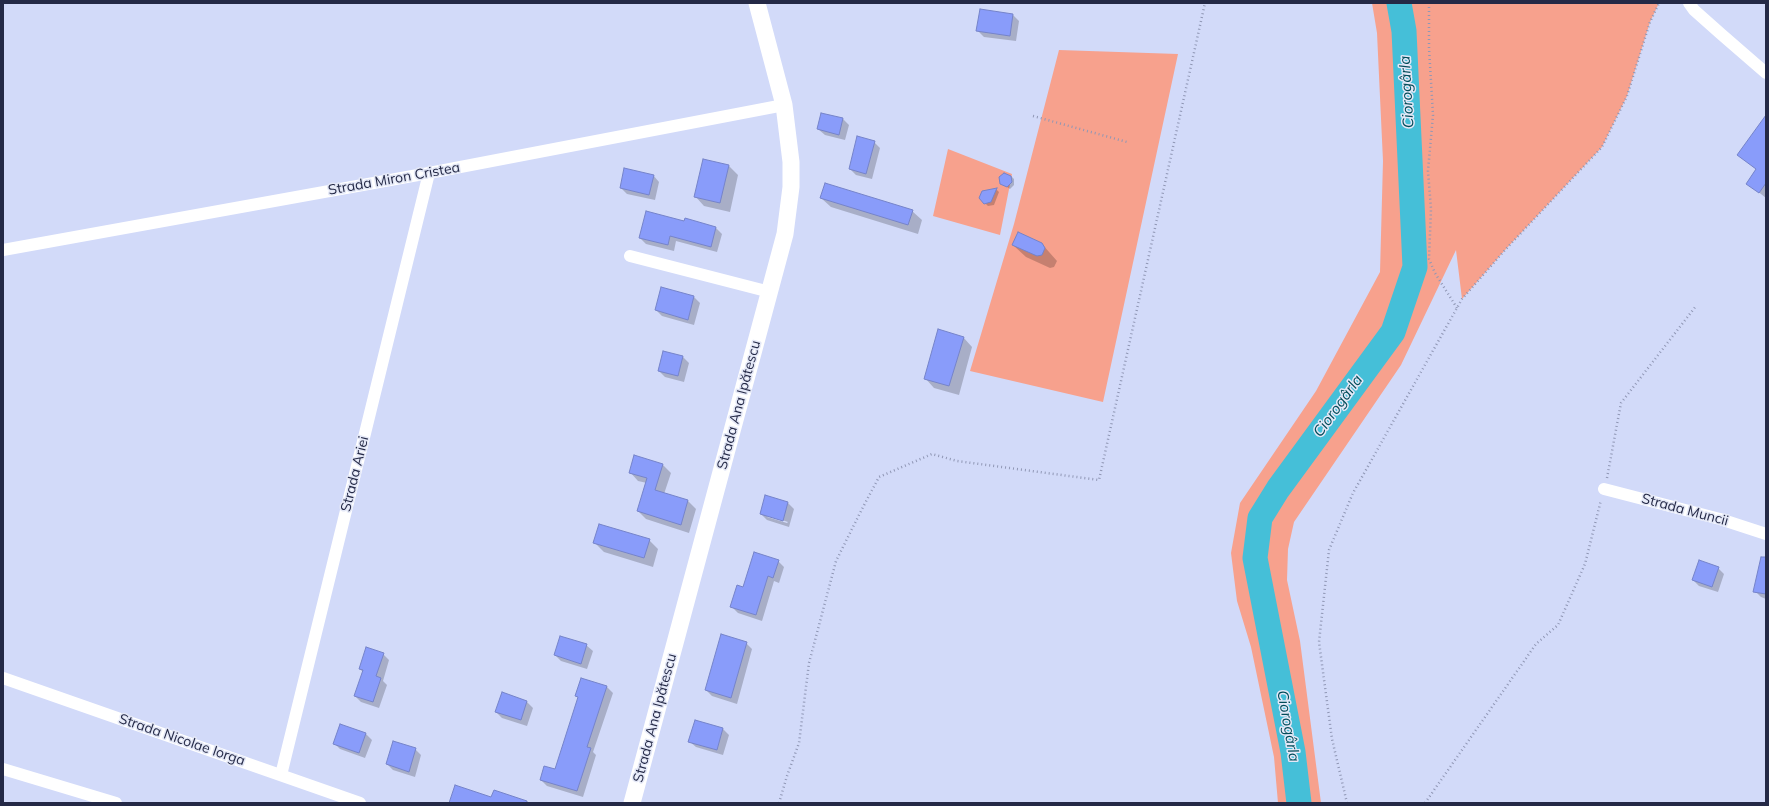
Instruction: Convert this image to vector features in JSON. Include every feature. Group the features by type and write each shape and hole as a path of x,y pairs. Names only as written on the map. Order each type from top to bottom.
{"main road":[{"name":"Strada Ana Ipătescu","path":"632,803 785,234 791,187 791,162 784,105 757,3"}],"street":[{"path":"1689,3 1694,10 1766,73"},
{"name":"Strada Miron Cristea","path":"3,250 429,173 784,105"},
{"name":"Strada Ariei","path":"281,775 429,173"},
{"path":"630,256 770,292"},
{"name":"Strada Muncii","path":"1604,489 1720,519 1766,534"},
{"name":"Strada Nicolae Iorga","path":"3,678 360,803"},
{"path":"3,769 116,803"}],"path":[{"path":"780,803 787,776 799,743 809,663 836,562 862,509 880,477 932,454 957,461 1099,480 1205,3"},
{"path":"1429,3 1429,48 1433,115 1428,171 1431,209 1429,259 1435,274 1457,308"},
{"path":"1348,803 1332,739 1319,642 1329,550 1353,493 1462,299 1505,250 1602,147 1627,96 1650,22 1659,3"},
{"path":"1033,116 1127,142"},
{"path":"1424,803 1536,644 1558,625 1585,564 1604,489 1622,403 1696,306"}],"shaded area":[{"path":"1372,3 1659,3 1650,22 1627,96 1602,147 1505,250 1462,299 1456,250 1401,365 1294,522 1288,549 1287,580 1300,641 1321,803 1278,803 1274,757 1251,647 1237,601 1231,553 1240,503 1316,391 1380,272 1383,161 1377,33"},
{"path":"1059,50 1178,54 1103,402 970,371 1014,224"},
{"path":"948,149 1012,174 1000,235 933,216"}],"building":[{"path":"980,9 1013,14 1010,36 976,31"},
{"path":"821,113 843,118 839,135 817,129"},
{"path":"1766,115 1766,183 1759,193 1746,184 1756,169 1737,155"},
{"path":"857,136 875,141 866,174 849,169"},
{"path":"703,159 729,165 720,203 694,197"},
{"path":"624,168 654,175 649,195 620,188"},
{"path":"1004,173 1011,176 1012,182 1007,187 1000,184 999,177"},
{"path":"825,183 913,210 908,225 820,198"},
{"path":"997,188 991,202 984,204 979,198 982,191"},
{"path":"646,211 684,221 685,218 716,227 711,247 670,236 668,245 639,238"},
{"path":"1018,232 1042,243 1045,248 1042,255 1037,256 1012,245"},
{"path":"661,287 694,296 688,320 655,310"},
{"path":"938,329 964,337 949,386 924,379"},
{"path":"663,351 683,356 678,376 658,371"},
{"path":"634,455 663,464 655,490 688,500 681,525 637,511 647,478 629,473"},
{"path":"765,495 788,502 783,521 760,514"},
{"path":"599,524 650,539 644,558 593,543"},
{"path":"754,552 779,560 773,578 768,576 756,615 730,607 737,585 743,587"},
{"path":"1761,557 1766,557 1766,594 1753,592"},
{"path":"1699,560 1719,567 1712,587 1692,580"},
{"path":"721,634 747,642 731,698 705,690"},
{"path":"560,636 587,644 581,664 554,655"},
{"path":"366,647 384,653 376,676 381,678 373,702 354,696 363,670 359,669"},
{"path":"581,678 607,686 587,747 591,748 577,791 540,780 544,766 555,769 578,697 575,696"},
{"path":"502,692 527,701 521,720 495,712"},
{"path":"695,720 723,728 717,750 688,742"},
{"path":"340,724 366,733 359,753 333,744"},
{"path":"393,741 416,748 409,772 386,764"},
{"path":"455,785 491,797 494,790 527,801 527,803 449,803"}],"waterway":[{"name":"Ciorogârla","path":"1299,803 1293,752 1255,558 1260,518 1278,489 1393,332 1415,267 1404,31 1399,3"}]}
